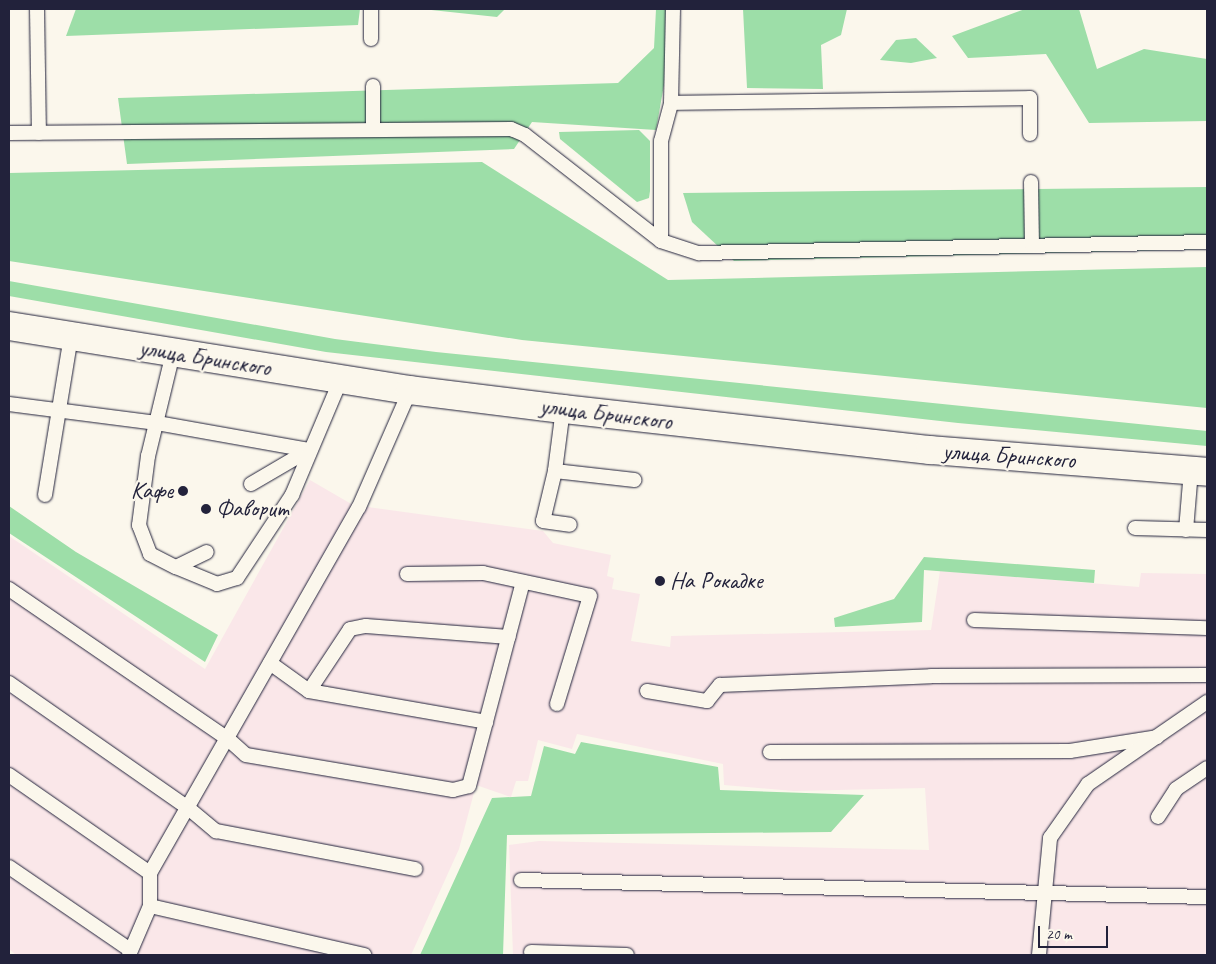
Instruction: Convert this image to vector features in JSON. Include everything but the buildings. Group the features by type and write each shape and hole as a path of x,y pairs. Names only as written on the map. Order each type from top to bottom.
{"main road":[{"name":"улица Бринского","path":"9,326 410,390 563,409 930,450 1199,471"}],"lane":[{"path":"37,9 39,133"},
{"path":"371,9 371,38"},
{"path":"661,241 661,141 671,103 673,9"},
{"path":"372,86 374,130"},
{"path":"671,103 1030,98 1030,134"},
{"path":"9,133 510,129 525,135 661,241 698,252 1207,242"},
{"path":"1031,182 1032,246"},
{"path":"45,494 71,336"},
{"path":"173,353 148,456 139,525 143,541 150,554 217,584 237,578 292,495 309,450 341,379"},
{"path":"9,867 130,953 150,906 150,873 359,507 410,390"},
{"path":"9,404 157,423 309,450"},
{"path":"563,409 555,471 543,521 570,525"},
{"path":"251,484 309,450"},
{"path":"555,471 634,480"},
{"path":"1186,530 1199,471"},
{"path":"1135,528 1207,530"},
{"path":"176,567 207,552"},
{"path":"408,574 483,573 590,596 557,704"},
{"path":"9,589 227,738 246,755 453,790 469,786 523,582"},
{"path":"974,620 1207,628"},
{"path":"308,691 350,629 366,626 509,637"},
{"path":"270,663 308,691 486,722"},
{"path":"648,692 707,701 720,685 931,676 1207,675"},
{"path":"9,683 187,807 216,831 415,869"},
{"path":"1039,955 1043,892 1050,838 1088,784 1207,702"},
{"path":"770,752 1070,750 1156,737"},
{"path":"1158,817 1176,789 1207,768"},
{"path":"9,775 150,873"},
{"path":"521,880 1207,897"},
{"path":"150,906 364,955"},
{"path":"531,952 627,955"}],"shaded area":[{"path":"310,480 353,505 543,531 553,543 611,555 607,576 614,578 612,589 640,594 631,641 670,647 671,636 931,630 940,571 1139,587 1141,573 1207,574 1207,955 513,955 509,845 539,841 929,850 925,788 794,791 724,785 723,764 577,734 572,749 538,740 528,781 516,781 511,797 476,785 459,849 411,955 16,955 9,949 9,536 205,669"}],"green space":[{"path":"76,9 360,9 358,25 66,36"},
{"path":"422,9 505,9 497,17"},
{"path":"656,9 666,9 665,79 656,130 532,122 514,149 127,164 118,98 618,83 654,48"},
{"path":"743,9 847,9 841,35 821,45 823,89 747,88"},
{"path":"1025,9 1079,9 1097,69 1144,49 1207,59 1207,121 1089,123 1046,54 968,58 952,36"},
{"path":"916,38 937,58 911,63 880,60 896,40"},
{"path":"639,130 650,141 650,191 649,198 637,202 560,139 559,132"},
{"path":"482,162 668,280 1207,267 1207,408 522,340 9,261 9,173"},
{"path":"1207,187 1207,249 734,261 692,222 683,193"},
{"path":"9,281 335,339 436,352 1207,431 1207,446 958,423 326,352 9,296"},
{"path":"9,506 76,552 218,635 205,662 9,533"},
{"path":"924,557 1095,570 1094,583 924,570 922,622 835,627 834,618 894,599"},
{"path":"581,742 718,767 720,790 864,795 831,832 507,835 503,955 420,955 492,798 531,796 544,746 575,754"}],"place":[{"name":"Кафе","path":"183,491"},
{"name":"Фаворит","path":"206,509"},
{"name":"На Рокадке","path":"660,581"}]}
